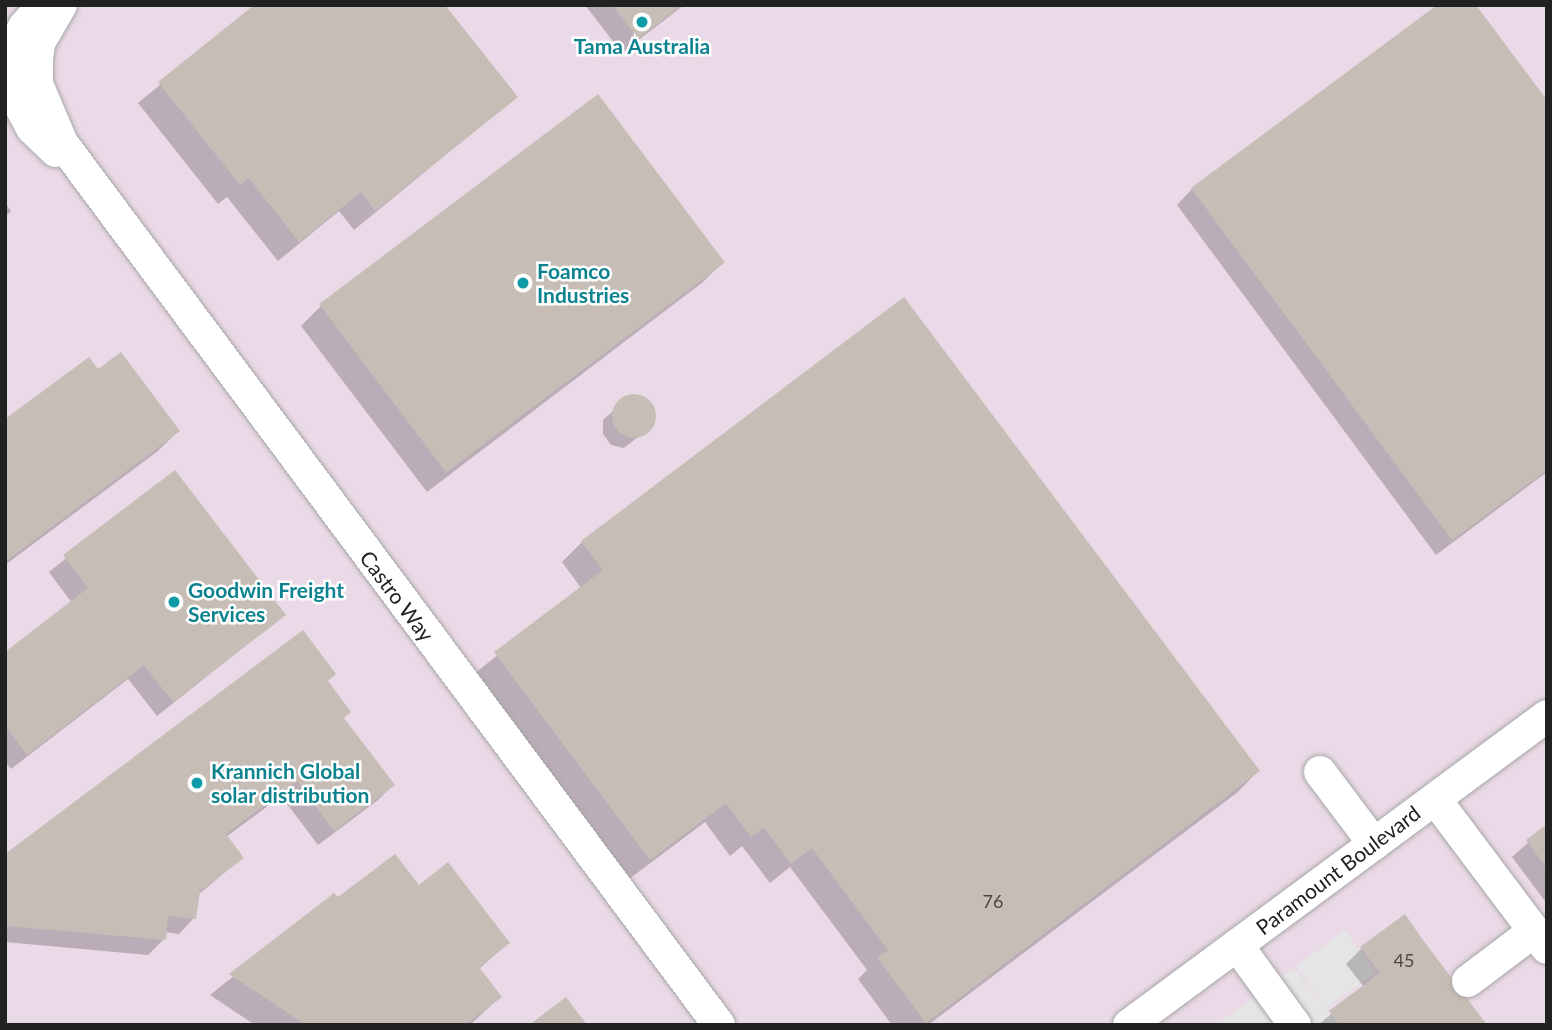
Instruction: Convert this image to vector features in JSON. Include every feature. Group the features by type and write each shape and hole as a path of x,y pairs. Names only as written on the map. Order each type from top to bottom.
{"street":[{"name":"Castro Way","path":"43,5 24,27 8,56 6,80 32,128 78,165"},
{"name":"Castro Way","path":"61,5 39,43 37,83 62,143 719,1025"},
{"name":"Paramount Boulevard","path":"1129,1025 1162,1015 1237,945 1547,716"},
{"path":"1320,772 1374,844"},
{"path":"1435,799 1540,939 1468,981"},
{"path":"1237,945 1295,1025"}],"shaded area":[{"path":"5,5 1547,5 1547,1025 5,1025"},
{"path":"1345,930 1376,972 1326,1008 1296,966"},
{"path":"1294,968 1339,1025 1216,1025"}],"building":[{"path":"254,5 445,5 518,97 375,211 361,192 299,242 249,178 240,185 158,82"},
{"name":"Tama Australia","path":"612,5 682,5 638,39"},
{"path":"1437,5 1476,5 1547,100 1547,470 1452,540 1191,188"},
{"name":"Foamco Industries","path":"598,94 725,263 446,473 319,304"},
{"path":"904,297 1260,771 926,1023 877,958 888,950 812,848 791,864 764,827 751,837 726,803 650,860 494,652 603,570 581,541"},
{"path":"121,352 180,431 5,562 5,419 89,357 98,369"},
{"path":"634,394 643,395 650,400 655,407 655,425 650,432 643,437 634,438 625,437 618,432 613,425 612,416 613,407 618,400 625,395"},
{"name":"Goodwin Freight Services","path":"175,470 286,615 173,702 144,665 27,755 5,726 5,652 88,588 63,555"},
{"name":"Krannich Global solar distribution","path":"303,630 336,674 328,681 351,712 344,718 395,785 334,831 297,781 226,834 244,858 200,891 196,919 168,916 166,940 6,926 5,854"},
{"path":"1547,824 1547,868 1526,840"},
{"path":"395,854 419,885 448,862 510,943 479,967 502,997 465,1025 306,1025 229,974 334,893 338,897"},
{"path":"1405,914 1487,1025 1339,1025 1329,1011 1380,973 1360,947"},
{"path":"566,997 587,1025 529,1025"}],"place":[{"name":"Tama Australia","path":"642,22"},
{"name":"Foamco Industries","path":"523,283"},
{"name":"Goodwin Freight Services","path":"174,602"},
{"name":"Krannich Global solar distribution","path":"197,783"}]}
